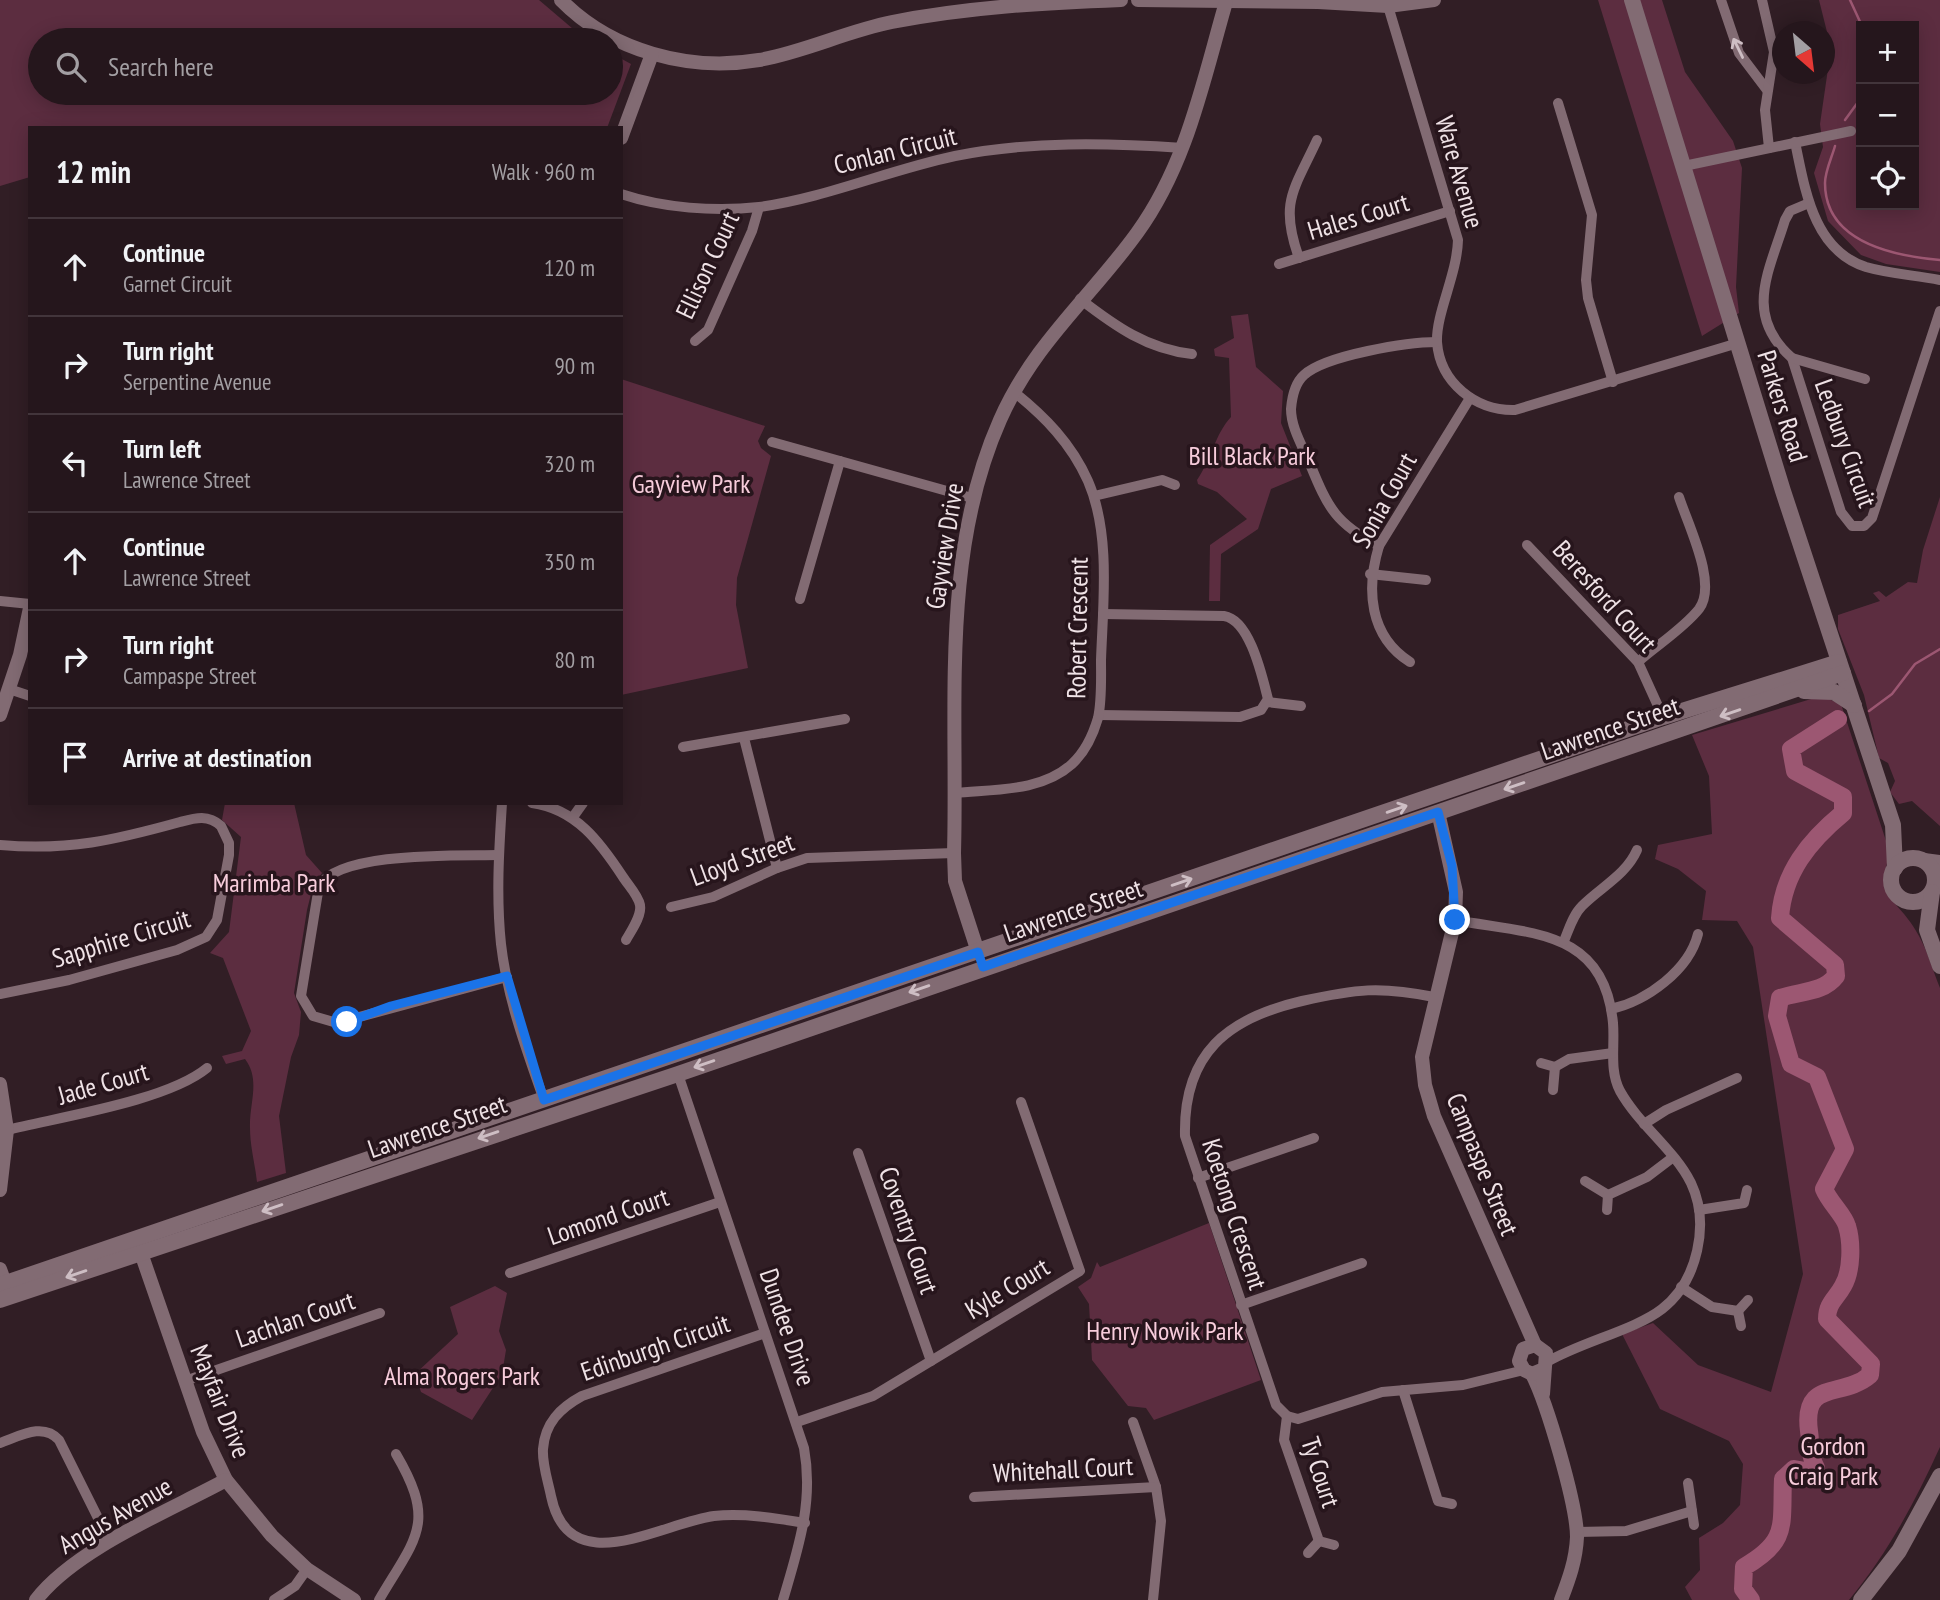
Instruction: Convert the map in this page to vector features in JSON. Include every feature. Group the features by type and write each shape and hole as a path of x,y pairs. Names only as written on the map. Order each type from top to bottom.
{"main road":[{"name":"Parkers Road","path":"1632,0 1828,630 1893,825 1895,868"},
{"path":"1792,684 1818,660 1825,647 1828,630"},
{"name":"Lawrence Street","path":"3,1287 138,1246 547,1107 673,1057 981,960 1436,804 1663,717 1792,684 1841,668"},
{"path":"1792,684 1834,692 1854,705"},
{"name":"Lawrence Street","path":"1436,804 1672,733 1792,684"},
{"path":"1663,717 1672,733"},
{"name":"Parkers Road","path":"1893,825 1928,860"},
{"path":"1927,930 1936,886 1932,868 1928,860 1905,859 1895,868 1892,886 1927,930 1940,966"},
{"path":"1904,900 1919,901 1936,886"},
{"name":"Lawrence Street","path":"547,1107 678,1073 981,960"},
{"path":"673,1057 678,1073"},
{"path":"1861,1600 1899,1551 1940,1476"}],"street":[{"path":"561,0 598,28"},
{"path":"623,41 652,54 699,61 758,60 892,22 1010,5 1121,0"},
{"path":"1138,0 1318,1 1388,6 1434,0"},
{"path":"1721,0 1739,54 1768,90"},
{"path":"1762,0 1774,51 1765,110 1769,148"},
{"name":"Gayview Drive","path":"981,960 955,881 954,853 957,612 972,498 988,449 1014,391 1045,342 1137,232 1162,192 1183,148 1226,2"},
{"name":"Ware Avenue","path":"1388,6 1458,240 1437,342"},
{"path":"623,133 652,54"},
{"path":"1558,103 1592,215 1586,279 1588,298 1613,382"},
{"path":"1684,166 1851,131"},
{"path":"1299,258 1289,230 1287,210 1317,140"},
{"path":"1796,142 1810,203 1825,237 1853,262 1877,270 1940,280"},
{"name":"Conlan Circuit","path":"623,194 686,206 759,207 957,156 1035,147 1098,144 1183,148"},
{"name":"Ledbury Circuit","path":"1810,203 1793,209 1787,216 1762,295 1769,330 1780,347 1792,358 1841,512 1852,526 1864,526 1872,518 1940,311"},
{"name":"Ellison Court","path":"695,341 708,330 752,231 759,207"},
{"name":"Hales Court","path":"1279,264 1450,211"},
{"path":"1080,299 1116,327 1146,343 1167,352 1192,354"},
{"path":"1379,547 1353,533 1336,518 1324,499 1292,420 1294,392 1304,376 1324,365 1390,346 1437,342 1452,381 1470,398 1492,408 1516,410 1738,343"},
{"path":"1792,358 1865,379"},
{"name":"Robert Crescent","path":"956,793 1026,786 1058,775 1083,751 1099,715 1103,614 1100,535 1094,496 1064,439 1046,418 1014,391"},
{"name":"Sonia Court","path":"1410,662 1394,652 1381,632 1375,614 1370,574 1379,547 1470,398"},
{"path":"772,442 972,498"},
{"path":"800,599 840,461"},
{"path":"1094,496 1162,480 1175,485"},
{"path":"1638,662 1698,611 1707,593 1705,575 1679,497"},
{"name":"Beresford Court","path":"1527,545 1638,662 1651,684 1663,717"},
{"path":"1370,574 1426,580"},
{"path":"0,601 28,606"},
{"path":"0,715 28,614"},
{"path":"1103,614 1224,616 1235,619 1244,628 1267,702"},
{"path":"9,689 28,695"},
{"path":"1267,702 1301,706"},
{"path":"1099,715 1240,717 1261,710 1267,702"},
{"path":"683,747 845,719"},
{"path":"744,738 777,867"},
{"name":"Campaspe Street","path":"1436,804 1452,866 1455,920 1434,996 1422,1057 1425,1085 1434,1115 1524,1325 1533,1360"},
{"path":"502,805 498,855 500,924 507,976 547,1107"},
{"path":"538,805 573,817 597,840 640,904 639,915 626,940"},
{"path":"573,817 582,805"},
{"name":"Sapphire Circuit","path":"0,845 58,847 101,843 203,818 220,826 229,847 217,920 201,940 177,950 69,980 0,994"},
{"path":"1564,941 1581,907 1612,882 1633,859 1637,849"},
{"name":"Lloyd Street","path":"671,907 713,897 777,867 828,856 954,853"},
{"path":"498,855 377,862 346,868 323,880 319,887 301,996 313,1016 337,1023 507,976"},
{"path":"1287,1416 1298,1419 1382,1392 1463,1384 1495,1376 1573,1347 1662,1310 1681,1287 1696,1257 1700,1230 1699,1210 1691,1183 1620,1090 1613,1053 1611,1009 1600,973 1583,953 1564,941 1455,920"},
{"path":"1611,1009 1648,995 1663,985 1693,953 1698,934"},
{"name":"Koetong Crescent","path":"1287,1416 1276,1405 1198,1178 1185,1136 1187,1100 1204,1058 1233,1028 1252,1015 1366,988 1392,988 1434,996"},
{"path":"1541,1063 1555,1067 1569,1059 1613,1053"},
{"path":"1553,1090 1555,1067"},
{"name":"Jade Court","path":"7,1130 63,1119 185,1082 207,1068"},
{"name":"Dundee Drive","path":"678,1073 797,1422 809,1475 805,1523 783,1600"},
{"path":"1644,1124 1666,1110 1737,1078"},
{"path":"0,1084 7,1130 0,1190"},
{"name":"Kyle Court","path":"797,1422 873,1396 1080,1270 1021,1102"},
{"path":"1198,1178 1314,1138"},
{"name":"Coventry Court","path":"858,1153 931,1361"},
{"path":"1608,1195 1647,1177 1672,1158"},
{"path":"1585,1181 1608,1195"},
{"path":"1747,1189 1744,1203 1752,1214"},
{"path":"1606,1210 1608,1195"},
{"name":"Lomond Court","path":"510,1273 720,1202"},
{"path":"1699,1210 1744,1203"},
{"name":"Mayfair Drive","path":"138,1246 203,1433 226,1480 264,1528 307,1569 354,1600"},
{"path":"1241,1305 1362,1263"},
{"path":"1681,1287 1712,1307 1738,1311"},
{"path":"1738,1311 1748,1300"},
{"path":"1738,1311 1741,1326"},
{"name":"Lachlan Court","path":"185,1381 380,1313"},
{"name":"Edinburgh Circuit","path":"765,1333 582,1396 567,1404 546,1432 543,1456 545,1468 560,1521 575,1534 594,1543 619,1543 713,1516 740,1515 805,1523"},
{"path":"1533,1360 1577,1532 1574,1564 1561,1600"},
{"path":"1403,1390 1438,1502"},
{"name":"Ty Court","path":"1287,1416 1284,1440 1319,1541"},
{"path":"1133,1422 1156,1487 1161,1521 1153,1600"},
{"path":"0,1443 40,1430 52,1432 60,1440 110,1542"},
{"path":"379,1600 409,1549 419,1520 416,1491 396,1454"},
{"name":"Angus Avenue","path":"36,1600 56,1579 110,1542 226,1480"},
{"path":"1688,1483 1694,1525"},
{"name":"Whitehall Court","path":"974,1497 1156,1487"},
{"path":"1438,1502 1452,1504"},
{"path":"1429,1511 1438,1502"},
{"path":"1577,1532 1626,1531 1692,1511"},
{"name":"Ty Court","path":"1319,1541 1334,1545"},
{"name":"Ty Court","path":"1308,1553 1319,1541"},
{"path":"274,1600 295,1586 307,1569"}],"green space":[{"path":"0,0 539,0 572,28 28,28 28,105 616,105 608,126 28,126 28,178 0,186"},
{"path":"1598,0 1662,0 1685,72 1733,141 1742,168 1736,287 1739,313 1702,336"},
{"path":"1819,0 1940,0 1940,272 1886,264 1861,255 1828,221 1814,173 1823,147 1820,124 1826,84 1835,84 1835,21 1824,21"},
{"path":"623,60 631,64 623,85"},
{"name":"Bill Black Park","path":"1248,314 1256,367 1283,391 1281,423 1302,476 1271,489 1258,529 1221,554 1220,601 1209,601 1210,545 1247,519 1217,492 1198,484 1197,480 1221,431 1231,417 1229,358 1215,356 1214,349 1234,338 1231,316"},
{"name":"Gayview Park","path":"623,380 765,426 758,441 761,448 771,456 737,578 736,605 748,668 623,695"},
{"path":"1940,497 1940,826 1912,801 1899,804 1890,792 1895,781 1888,763 1879,758 1864,695 1838,629 1838,615 1880,601 1873,593 1879,591 1886,597 1908,582 1917,583 1923,550"},
{"name":"Gordon Craig Park","path":"1821,696 1841,704 1890,853 1885,881 1887,891 1919,936 1940,988 1940,1447 1900,1526 1849,1600 1692,1600 1685,1587 1700,1570 1699,1538 1723,1523 1740,1505 1743,1464 1729,1441 1660,1409 1622,1334 1653,1323 1698,1365 1771,1392 1803,1274 1753,947 1737,921 1702,920 1706,891 1678,869 1655,859 1658,845 1712,834 1709,776 1692,735"},
{"name":"Marimba Park","path":"225,805 294,805 306,855 322,873 313,886 307,910 294,993 301,1012 299,1035 291,1057 279,1116 286,1173 257,1182 250,1135 253,1083 250,1067 245,1059 226,1064 222,1056 242,1051 251,1031 223,958 210,953 229,932 241,837 222,820"},
{"name":"Henry Nowik Park","path":"1209,1223 1261,1380 1154,1420 1146,1408 1128,1406 1092,1360 1089,1304 1078,1287 1091,1278 1097,1262 1100,1267"},
{"name":"Alma Rogers Park","path":"495,1286 507,1293 499,1331 506,1350 502,1374 472,1420 421,1392 415,1374 458,1334 450,1307"}],"waterway":[{"path":"1850,0 1860,21"},
{"path":"1845,120 1856,105"},
{"path":"1835,146 1825,183 1828,203 1837,219 1849,232 1865,242 1903,255 1940,260"},
{"path":"1869,711 1892,694 1915,664 1940,649"},
{"path":"1751,1600 1743,1589 1744,1567 1769,1549 1780,1531 1783,1479 1794,1469 1811,1472 1816,1468 1811,1454 1809,1431 1808,1414 1812,1403 1826,1392 1859,1382 1870,1375 1871,1364 1827,1319 1830,1305 1846,1280 1850,1265 1847,1226 1824,1189 1845,1149 1817,1077 1791,1064 1777,1016 1780,998 1818,989 1836,976 1835,965 1780,918 1782,902 1792,872 1819,835 1843,813 1843,797 1795,771 1791,749 1838,719"}],"route":[{"path":"347,1022 391,1006 507,976 517,1020 544,1100 978,952 983,967 1438,812 1452,866 1456,892 1455,920"}]}
